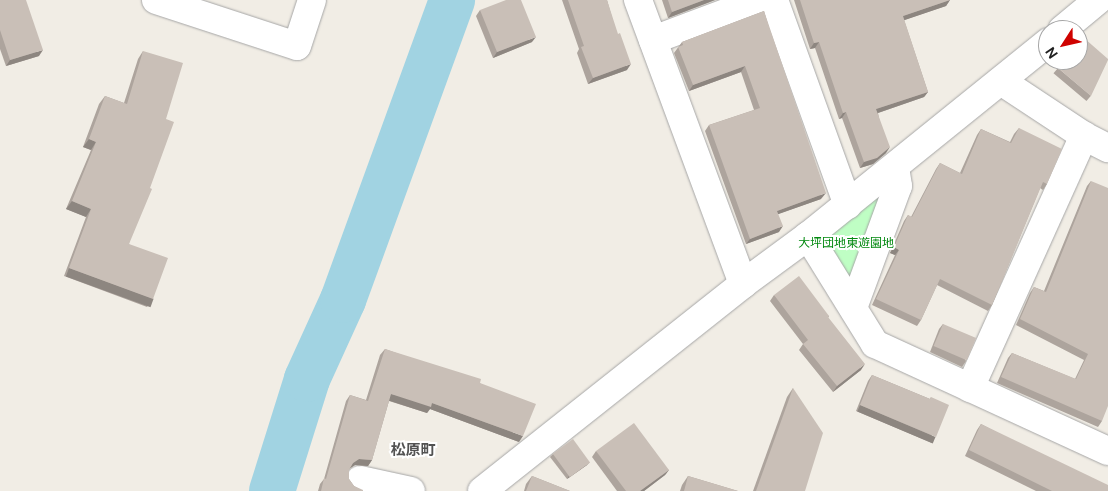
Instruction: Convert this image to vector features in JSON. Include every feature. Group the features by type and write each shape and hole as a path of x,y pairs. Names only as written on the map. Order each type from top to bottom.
{"street":[{"path":"156,0 297,46 312,0"},
{"path":"638,0 743,284"},
{"path":"653,40 760,0"},
{"path":"774,0 848,205"},
{"path":"1074,20 1098,0"},
{"path":"482,491 743,284 848,205 1038,51"},
{"path":"970,388 1096,142 1001,82"},
{"path":"853,308 898,186 895,167"},
{"path":"808,236 875,344 1108,451"},
{"path":"360,480 411,491"}],"green space":[{"name":"大坪団地東遊園地","path":"895,167 853,308 808,236"}],"building":[{"path":"0,0 26,0 43,50 10,60 0,30"},
{"path":"506,0 521,0 536,37 497,52 480,10"},
{"path":"568,0 607,0 618,34 620,33 631,64 593,78 581,47 584,46"},
{"path":"668,0 704,0 672,12"},
{"path":"800,0 950,0 903,16 928,92 876,109 890,147 877,158 864,162 846,112 843,113 819,42 814,43"},
{"path":"764,11 826,193 777,211 783,226 750,239 709,125 760,108 745,66 693,85 678,47 683,45 682,42"},
{"path":"1088,42 1108,59 1091,96 1060,70 1088,70"},
{"path":"143,51 183,63 166,119 174,122 150,188 152,189 129,244 168,258 153,299 69,268 91,209 72,201 96,142 89,139 105,96 127,104"},
{"path":"1019,128 1062,149 1047,184 1043,182 992,305 940,279 921,320 876,299 899,250 894,247 908,215 912,217 940,163 962,174 981,129 1011,143"},
{"path":"1091,181 1108,188 1108,406 1102,421 1001,377 1012,353 1076,379 1088,354 1020,319 1034,287 1046,292"},
{"path":"799,276 865,364 837,386 803,344 808,340 774,295"},
{"path":"943,324 976,338 967,360 934,346"},
{"path":"385,349 481,379 480,383 536,404 523,436 432,403 431,407 391,394 372,460 359,459 353,463 349,470 349,479 354,486 363,491 321,491 350,395 368,401"},
{"path":"872,375 949,405 936,437 860,405"},
{"path":"793,388 823,433 805,491 756,491"},
{"path":"634,423 669,470 640,491 626,491 596,451"},
{"path":"981,424 1108,485 1108,491 1052,491 969,450"},
{"path":"573,439 590,462 570,477 553,454"},
{"path":"532,476 570,491 526,491"},
{"path":"688,476 738,491 684,491"}],"waterway":[{"path":"272,491 307,379 343,300 452,0"}],"district":[{"name":"松原町","path":"413,451"}]}
